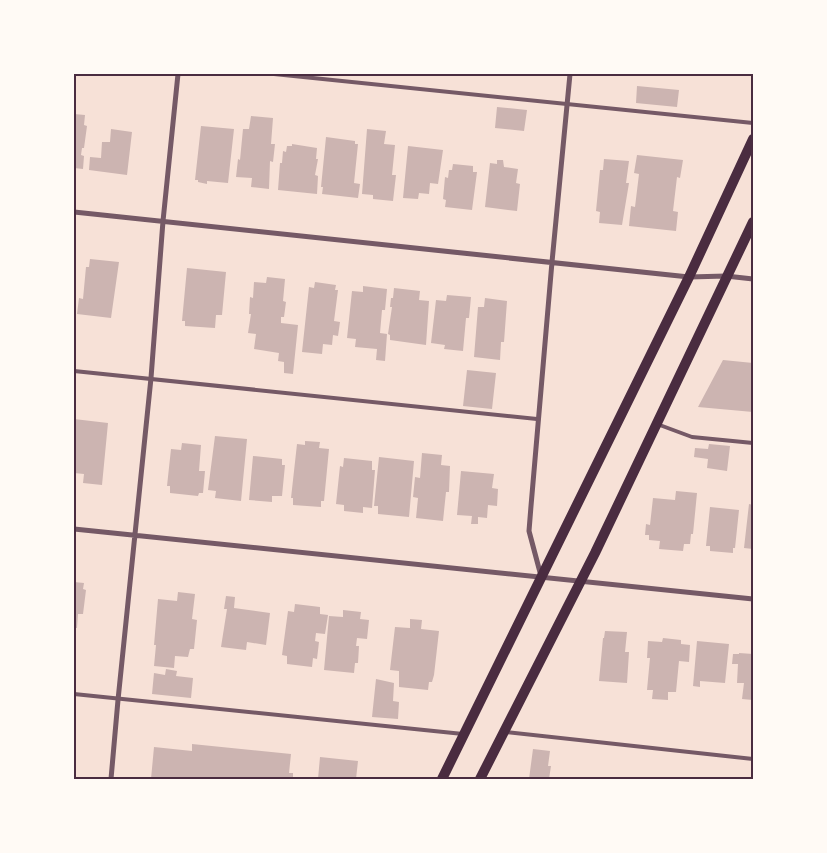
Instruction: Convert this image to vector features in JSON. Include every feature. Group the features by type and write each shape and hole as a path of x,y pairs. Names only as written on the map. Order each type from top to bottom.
{"main road":[{"path":"442,779 689,276 753,139"},
{"path":"480,779 657,424 753,222"}],"street":[{"path":"111,779 151,378 178,74"},
{"path":"541,577 530,530 538,419 570,74"},
{"path":"74,212 689,276 726,276 753,279"},
{"path":"74,529 753,599"}],"lane":[{"path":"274,74 438,89 568,105 753,123"},
{"path":"74,371 538,419"},
{"path":"657,424 692,437 753,443"},
{"path":"74,694 464,734"},
{"path":"504,732 753,759"}],"building":[{"path":"637,86 679,90 677,107 636,103"},
{"path":"497,107 527,110 524,131 495,128"},
{"path":"74,114 85,115 84,125 87,126 84,148 82,148 81,155 84,156 83,169 74,168"},
{"path":"251,116 273,118 271,144 275,144 273,162 270,161 269,189 251,187 252,178 236,177 238,159 240,160 243,129 249,129"},
{"path":"201,126 234,129 228,183 207,181 207,184 195,180"},
{"path":"111,129 132,132 127,175 89,170 90,157 101,158 102,142 110,142"},
{"path":"367,129 386,131 384,144 395,145 392,175 396,175 393,201 373,199 373,195 362,194"},
{"path":"326,137 355,141 355,144 358,144 354,183 360,184 358,198 322,194"},
{"path":"292,144 317,148 316,159 318,159 315,175 318,176 317,194 278,190 283,151 286,152 287,146 292,146"},
{"path":"408,146 443,150 438,184 430,183 429,194 419,193 418,199 403,198"},
{"path":"637,155 683,160 680,178 677,177 673,211 678,212 676,231 629,226 631,206 635,207 639,174 634,173"},
{"path":"604,159 629,161 626,183 629,183 622,225 599,223 600,212 596,211 600,170 603,170"},
{"path":"497,160 503,160 504,167 518,169 516,183 520,184 517,211 485,207 490,163 497,164"},
{"path":"453,164 473,166 473,172 477,172 472,210 445,207 446,200 443,199 445,177 448,178 449,170 452,170"},
{"path":"90,259 119,262 111,318 77,314 79,298 83,299 86,267 89,267"},
{"path":"187,268 226,272 222,315 216,315 215,328 185,326 185,321 182,321"},
{"path":"267,277 285,279 283,301 286,302 284,317 281,317 281,323 298,325 293,374 284,373 284,362 278,361 279,353 254,349 256,334 248,333 251,314 249,314 250,297 253,298 254,282 266,283"},
{"path":"315,282 336,285 335,290 338,290 334,321 340,322 338,336 333,335 332,345 323,344 322,354 302,352 309,287 314,288"},
{"path":"363,286 387,289 385,310 382,310 380,333 387,334 385,361 376,360 377,349 355,347 356,339 347,338 352,291 363,292"},
{"path":"394,288 420,291 419,300 429,301 426,345 390,340 390,335 388,334 392,307 390,307"},
{"path":"447,295 471,297 469,318 466,318 463,351 444,349 445,345 431,343 436,300 446,301"},
{"path":"485,298 507,301 504,342 501,342 500,360 474,357 478,307 484,307"},
{"path":"723,360 753,363 753,412 698,407"},
{"path":"467,370 496,373 492,409 463,406"},
{"path":"74,419 108,423 102,485 83,483 84,474 74,473"},
{"path":"215,436 247,439 241,501 215,498 216,491 208,490"},
{"path":"305,441 320,442 319,448 329,449 324,501 321,501 321,507 293,505 293,498 291,498 297,444 305,445"},
{"path":"182,443 201,445 199,471 205,471 203,493 199,493 198,496 170,493 170,486 167,486 171,449 181,450"},
{"path":"709,444 730,446 727,471 707,468 708,459 694,457 695,448 708,449"},
{"path":"422,453 442,455 441,465 450,466 449,492 446,492 443,521 416,518 418,498 413,497 415,477 420,478"},
{"path":"253,456 282,459 282,465 285,465 282,496 272,496 272,502 249,500"},
{"path":"379,457 414,461 409,517 378,514 378,506 374,506"},
{"path":"344,458 372,461 372,470 375,470 372,508 363,507 363,513 344,511 344,505 336,504 340,466 343,467"},
{"path":"461,471 494,474 492,488 498,489 497,506 488,505 487,518 478,517 478,524 471,524 472,516 457,515"},
{"path":"676,491 697,493 693,534 691,534 690,544 684,544 683,551 659,549 660,541 649,540 649,535 645,535 646,524 650,525 653,498 675,500"},
{"path":"749,504 753,505 753,549 744,548"},
{"path":"710,507 739,510 733,553 710,551 710,546 706,546"},
{"path":"74,582 84,583 83,589 86,590 83,614 78,614 77,628 74,628"},
{"path":"178,592 195,594 192,619 197,620 194,649 190,649 188,657 175,656 174,668 154,666 158,599 177,601"},
{"path":"226,596 235,597 234,608 270,613 266,645 247,642 246,650 221,647 227,609 224,609"},
{"path":"295,604 320,607 320,614 328,615 325,634 316,633 315,641 319,642 317,659 313,658 312,667 287,664 287,656 282,655 288,611 294,612"},
{"path":"343,610 361,612 360,619 369,620 367,639 357,638 356,646 359,646 358,663 355,663 354,673 324,670 329,616 343,617"},
{"path":"410,619 422,620 421,629 439,631 434,675 432,682 429,682 428,690 399,687 399,671 390,670 395,627 410,628"},
{"path":"605,631 627,632 625,652 629,652 627,683 599,681"},
{"path":"663,638 681,640 681,644 690,645 689,662 679,661 676,692 668,692 668,700 652,699 653,690 647,690 650,658 647,658 648,641 662,642"},
{"path":"697,641 729,644 725,683 700,681 700,687 693,686"},
{"path":"733,654 753,654 753,700 742,699 744,683 737,683 738,664 732,664"},
{"path":"166,669 177,671 176,676 193,678 191,698 152,694 154,673 165,675"},
{"path":"376,679 394,683 393,701 399,702 398,719 372,717"},
{"path":"192,744 291,754 289,773 293,773 293,779 151,779 154,747 192,751"},
{"path":"533,749 550,751 548,766 551,766 549,779 529,779"},
{"path":"320,757 358,761 356,779 318,779"}]}
